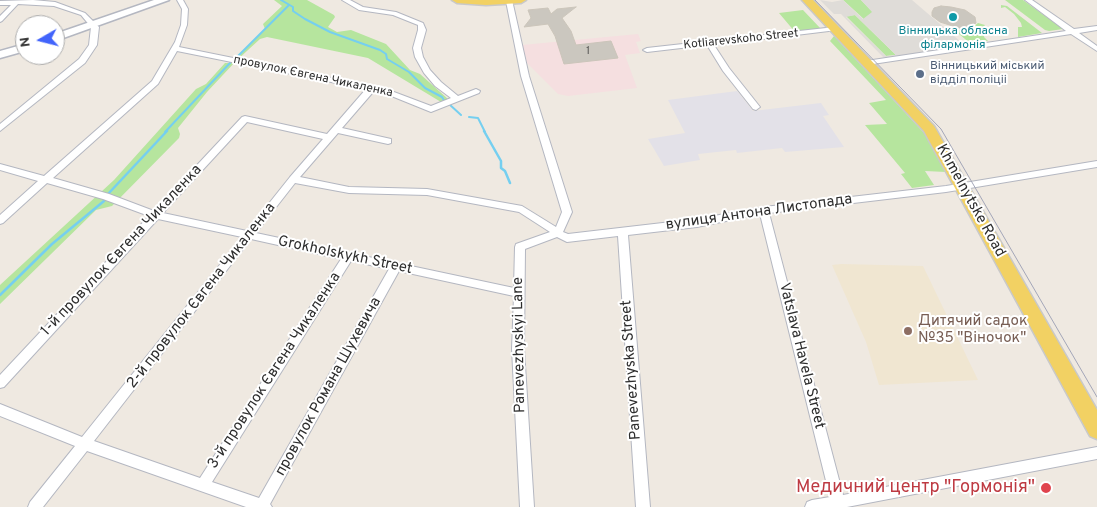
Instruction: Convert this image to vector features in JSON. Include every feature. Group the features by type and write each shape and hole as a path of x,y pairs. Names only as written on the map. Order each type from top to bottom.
{"main road":[{"path":"65,34 164,0"},
{"path":"457,0 481,2 521,0"},
{"name":"Khmelnytske Road","path":"806,0 929,129 1097,429"},
{"path":"0,55 15,50"}],"street":[{"path":"0,220 144,93 161,73 176,49 184,24 184,9 180,0"},
{"path":"346,0 361,9 394,13 421,24 422,30 418,48 419,57 426,71 438,84 457,99"},
{"path":"1028,0 1097,49"},
{"path":"0,20 18,1"},
{"path":"0,3 18,1 46,2 61,5 83,14 94,24 93,45 82,61 0,128"},
{"path":"293,179 349,190 427,192 522,209 558,234 567,212 525,76 508,1"},
{"path":"866,63 1097,28"},
{"name":"Kotliarevskoho Street","path":"647,50 835,29"},
{"path":"710,44 726,69 756,107"},
{"name":"провулок Євгена Чикаленка","path":"176,49 372,88 431,108 476,91"},
{"name":"2-й провулок Євгена Чикаленка","path":"35,507 293,179 372,88"},
{"name":"1-й провулок Євгена Чикаленка","path":"0,383 245,120 333,134"},
{"path":"333,134 388,141"},
{"name":"вулиця Антона Листопада","path":"558,234 567,238 697,223 764,210 961,186 1097,164"},
{"name":"Grokholskykh Street","path":"0,167 106,196 156,215 518,294"},
{"name":"Vatslava Havela Street","path":"764,210 838,502"},
{"name":"Panevezhyska Street","path":"623,232 643,507"},
{"name":"Panevezhyskyi Lane","path":"527,507 518,349 520,247 558,234"},
{"name":"3-й провулок Євгена Чикаленка","path":"202,486 348,257"},
{"name":"провулок Романа Шухевича","path":"263,507 396,267"},
{"path":"0,410 85,444 263,507"},
{"path":"812,507 1097,453"}],"shaded area":[{"path":"820,0 832,2 843,0 863,19 872,12 861,0 912,0 968,48 888,58 883,57 841,14 834,14","holes":["855,15 895,54 886,56 846,17"]},
{"path":"638,34 641,41 636,42 640,53 625,55 637,88 568,96 558,94 527,63 522,45"},
{"path":"737,91 753,111 821,103 829,115 823,116 844,147 785,152 782,148 737,153 736,150 698,154 700,160 664,166 648,139 685,133 668,100"},
{"name":"Дитячий садок №35 \"Віночок\"","path":"832,265 923,266 978,380 879,385 866,342"}],"green space":[{"path":"274,0 307,0 334,15 335,17 328,27 337,32 351,30 386,44 410,70 420,74 448,99 441,102 368,58 267,37 260,39 207,92 178,128 179,138 112,206 96,210 0,304 0,285 114,180 196,89 206,84 225,63 230,63 265,29 263,24 282,6"},
{"path":"843,0 861,0 873,12 878,9 887,17 866,21"},
{"path":"1005,0 1023,0 1063,29 1045,30"},
{"path":"1001,5 1007,6 1042,33 1018,37 1018,27 1022,27 1021,23 1005,7 1001,8"},
{"path":"803,10 821,29 795,32 779,13"},
{"path":"855,15 896,55 886,56 846,16"},
{"path":"978,23 985,25 982,29 985,31 984,37 988,41 971,44 959,34 959,30 973,27"},
{"path":"928,24 936,31 942,32 948,37 954,37 958,41 949,42 945,39 923,35 918,30 920,25"},
{"path":"834,36 925,134 946,172 925,171 934,185 912,188 901,174 905,173 865,125 887,124 869,103 886,100 830,41"},
{"path":"960,42 965,46 902,56 893,48 905,49 906,51"}],"building":[{"name":"Вінницька обласна філармонія","path":"941,6 965,10 975,17 976,23 970,27 959,28 940,22 932,16 932,12 934,8"},
{"path":"576,7 562,18 571,31 576,45 611,41 618,58 564,64 555,36 548,24 524,27 531,18 528,10 548,8 551,14 557,9"}],"waterway":[{"path":"281,0 293,7 293,11 305,19 330,32 380,50 386,54 387,59 409,72 425,88 442,97 445,102"},
{"path":"236,58 289,5"},
{"path":"165,132 230,63"},
{"path":"449,104 461,115"},
{"path":"469,117 478,118 485,132"},
{"path":"108,194 167,131"},
{"path":"484,131 501,161 501,168 505,171 510,183"},
{"path":"0,295 52,244 104,201"}],"tram line":[{"path":"815,0 941,129 1097,397"}],"place":[{"name":"Вінницька обласна філармонія","path":"953,17"},
{"name":"Вінницький міський відділ поліціі","path":"920,74"},
{"name":"Дитячий садок №35 \"Віночок\"","path":"908,331"},
{"name":"Медичний центр \"Гормонія\"","path":"1046,488"}]}
